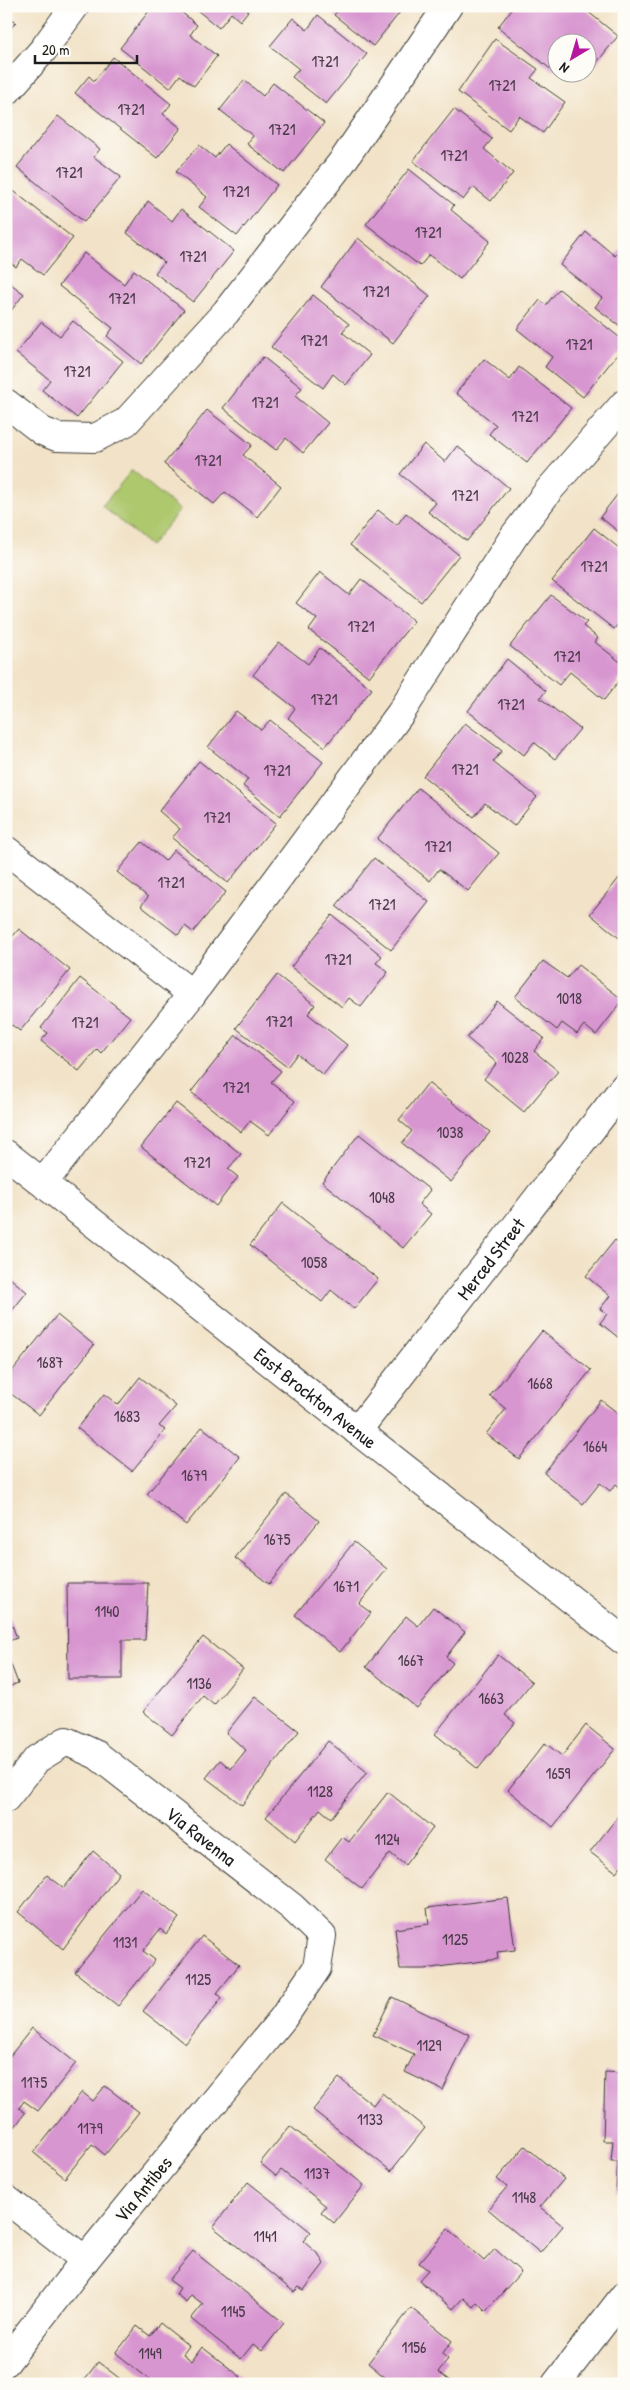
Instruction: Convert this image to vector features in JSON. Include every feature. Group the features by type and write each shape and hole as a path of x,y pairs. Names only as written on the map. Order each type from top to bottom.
{"street":[{"path":"6,92 43,50 75,6"},
{"path":"6,403 42,431 56,437 95,438 126,422 226,312 342,162 448,6"},
{"path":"44,1183 192,994 400,714 514,536 549,490 624,404"},
{"path":"6,850 192,994"},
{"name":"Merced Street","path":"357,1431 624,1086"},
{"name":"East Brockton Avenue","path":"6,1154 624,1641"},
{"name":"Via Ravenna","path":"6,1798 37,1759 66,1741 97,1755 292,1908 322,1936 317,1968 283,2018"},
{"name":"Via Antibes","path":"6,2362 85,2260 283,2018"},
{"path":"6,2199 85,2260"},
{"path":"556,2384 624,2296"}],"green space":[{"path":"132,470 180,510 150,546 102,506"}],"building":[{"path":"153,6 174,6 197,25 190,35 217,56 194,86 180,75 170,88 120,48"},
{"path":"192,6 252,6 240,21 231,13 219,28"},
{"path":"336,6 405,6 373,46 334,15 339,9"},
{"path":"514,6 581,6 618,36 598,61 598,32 548,32 548,67 498,27"},
{"path":"6,15 16,22 6,34"},
{"path":"318,15 367,54 326,104 292,77 299,69 270,46 293,18 307,30"},
{"path":"495,39 538,69 531,78 565,102 543,133 519,116 509,130 458,92"},
{"path":"113,57 171,104 163,114 181,128 157,158 75,93 89,76 94,81"},
{"path":"244,80 263,96 273,83 324,123 284,173 247,144 253,136 220,110"},
{"path":"454,109 492,139 484,149 513,173 491,201 473,187 463,200 413,161"},
{"path":"58,116 100,149 94,157 121,177 84,222 17,167"},
{"path":"226,144 277,185 237,236 199,207 207,197 176,172 199,145 215,158"},
{"path":"409,169 454,205 451,210 490,241 460,279 429,255 420,266 366,224"},
{"path":"6,185 73,238 43,275 22,259 16,267 6,259"},
{"path":"148,201 172,221 181,209 234,251 193,302 155,273 164,262 127,233"},
{"path":"586,232 615,256 624,244 624,329 595,307 602,298 560,265"},
{"path":"358,238 430,296 393,343 321,287"},
{"path":"84,253 124,284 134,270 184,310 141,364 107,336 113,328 59,286"},
{"path":"6,280 24,294 6,317"},
{"path":"559,289 624,341 624,346 583,397 545,367 552,357 517,329 540,300 546,305"},
{"path":"313,295 349,324 342,332 370,355 346,385 333,374 323,388 271,347"},
{"path":"73,321 123,361 77,418 42,390 50,380 16,353 41,322 60,336"},
{"path":"263,357 302,388 295,396 328,423 303,453 286,438 276,450 223,408"},
{"path":"484,359 510,380 519,367 571,408 527,463 489,434 496,425 456,393"},
{"path":"207,410 252,445 243,455 281,486 257,517 225,492 214,504 164,464"},
{"path":"424,444 445,462 457,446 509,488 467,541 428,512 436,503 400,474"},
{"path":"624,486 624,536 600,517"},
{"path":"378,510 397,525 406,513 459,555 421,602 350,545"},
{"path":"594,528 624,552 624,617 614,629 552,581"},
{"path":"320,572 349,595 361,579 414,621 369,677 309,630 317,619 296,603"},
{"path":"551,595 587,622 583,626 598,638 595,642 624,665 624,674 604,700 570,672 559,685 510,646"},
{"path":"279,642 308,664 320,648 372,689 325,747 288,718 295,708 253,675"},
{"path":"507,659 546,691 540,698 580,729 555,759 534,742 524,755 468,711"},
{"path":"236,711 261,730 270,720 323,762 280,816 243,786 248,779 208,747"},
{"path":"465,723 502,751 493,762 537,797 514,826 485,803 474,817 423,776"},
{"path":"199,761 276,823 228,883 172,838 180,829 159,811"},
{"path":"418,788 499,853 468,891 439,869 430,881 377,839"},
{"path":"142,842 165,861 174,850 226,892 193,932 185,926 178,935 141,906 148,897 117,872"},
{"path":"374,858 429,902 391,950 336,906"},
{"path":"624,872 624,942 590,914"},
{"path":"332,915 382,956 376,963 388,972 361,1007 349,998 342,1007 291,967"},
{"path":"19,929 70,970 20,1031 12,1025 6,1032 6,944"},
{"path":"543,961 567,978 578,965 623,1000 596,1035 584,1025 577,1034 562,1023 557,1030 515,997"},
{"path":"277,975 315,1005 308,1014 347,1045 323,1075 297,1054 287,1067 236,1028"},
{"path":"80,978 130,1017 101,1053 97,1049 79,1071 41,1041 48,1033 41,1028"},
{"path":"497,1001 544,1038 534,1051 558,1071 524,1112 484,1079 497,1063 467,1038"},
{"path":"236,1035 281,1071 271,1082 295,1101 269,1135 250,1121 241,1132 191,1092"},
{"path":"428,1083 490,1132 451,1182 402,1143 412,1131 399,1120"},
{"path":"176,1103 241,1154 228,1169 238,1177 216,1206 141,1147"},
{"path":"359,1134 430,1190 419,1204 431,1214 403,1248 322,1182"},
{"path":"283,1203 378,1279 354,1309 331,1290 322,1302 250,1245"},
{"path":"615,1240 624,1247 624,1342 600,1323 607,1314 600,1309 610,1296 586,1276"},
{"path":"6,1275 27,1292 6,1318"},
{"path":"57,1315 94,1345 39,1415 6,1390 6,1379"},
{"path":"542,1331 591,1370 519,1459 486,1434 506,1409 490,1396"},
{"path":"140,1377 176,1406 159,1426 165,1430 132,1471 77,1428 104,1394 118,1405"},
{"path":"601,1400 624,1418 624,1491 616,1484 610,1491 600,1483 583,1504 544,1473"},
{"path":"202,1427 240,1457 186,1525 147,1494"},
{"path":"286,1494 319,1521 269,1584 235,1558"},
{"path":"354,1542 387,1569 359,1604 371,1613 340,1652 295,1615"},
{"path":"67,1583 148,1583 145,1640 122,1640 122,1679 68,1679"},
{"path":"433,1607 465,1632 446,1657 453,1663 417,1708 366,1667 406,1616 418,1626"},
{"path":"6,1609 17,1638 6,1642"},
{"path":"203,1637 243,1669 214,1705 203,1696 172,1735 143,1712"},
{"path":"6,1652 18,1683 6,1688"},
{"path":"498,1655 532,1682 505,1715 515,1723 478,1769 435,1734"},
{"path":"255,1697 299,1731 242,1805 206,1778 220,1760 231,1769 246,1750 226,1733"},
{"path":"586,1725 615,1749 553,1827 508,1790 545,1743 562,1756"},
{"path":"328,1741 367,1772 331,1818 320,1809 295,1841 266,1817"},
{"path":"388,1792 433,1828 405,1865 390,1853 362,1889 325,1859 342,1837 349,1842"},
{"path":"624,1809 624,1862 616,1872 590,1852"},
{"path":"93,1851 119,1873 63,1949 18,1912 47,1875 64,1888"},
{"path":"142,1889 179,1918 166,1934 160,1929 143,1951 155,1960 118,2006 75,1972"},
{"path":"508,1898 515,1950 497,1952 498,1959 424,1969 400,1969 395,1929 429,1924 427,1908"},
{"path":"202,1936 239,1965 217,1993 222,1998 185,2044 143,2011"},
{"path":"392,1997 470,2035 443,2090 405,2072 414,2054 373,2035"},
{"path":"32,2028 76,2063 38,2111 24,2101 19,2108 25,2113 14,2128 6,2122 6,2061"},
{"path":"605,2072 624,2073 624,2194 616,2191 618,2161 611,2161 613,2141 603,2141"},
{"path":"339,2078 373,2105 382,2093 425,2128 391,2171 313,2110"},
{"path":"105,2086 139,2112 105,2155 92,2144 65,2178 34,2153 82,2092 93,2101"},
{"path":"290,2126 364,2185 334,2223 321,2212 326,2206 281,2170 276,2176 260,2163"},
{"path":"525,2146 564,2179 540,2207 563,2226 540,2253 488,2209 507,2187 497,2179"},
{"path":"248,2182 311,2232 303,2241 319,2255 324,2264 304,2290 299,2287 294,2292 213,2227"},
{"path":"448,2229 484,2261 495,2249 521,2272 486,2311 477,2302 473,2307 463,2298 453,2309 419,2280 428,2270 419,2263"},
{"path":"193,2251 284,2323 262,2351 253,2344 241,2359 191,2319 203,2304 191,2295 186,2302 176,2294 180,2288 169,2280"},
{"path":"411,2308 452,2341 442,2354 448,2359 438,2372 454,2384 393,2384 368,2363"},
{"path":"160,2323 189,2346 183,2354 192,2361 202,2347 241,2377 235,2384 155,2384 116,2353 137,2326 150,2336"},
{"path":"98,2362 127,2384 81,2384"}]}
